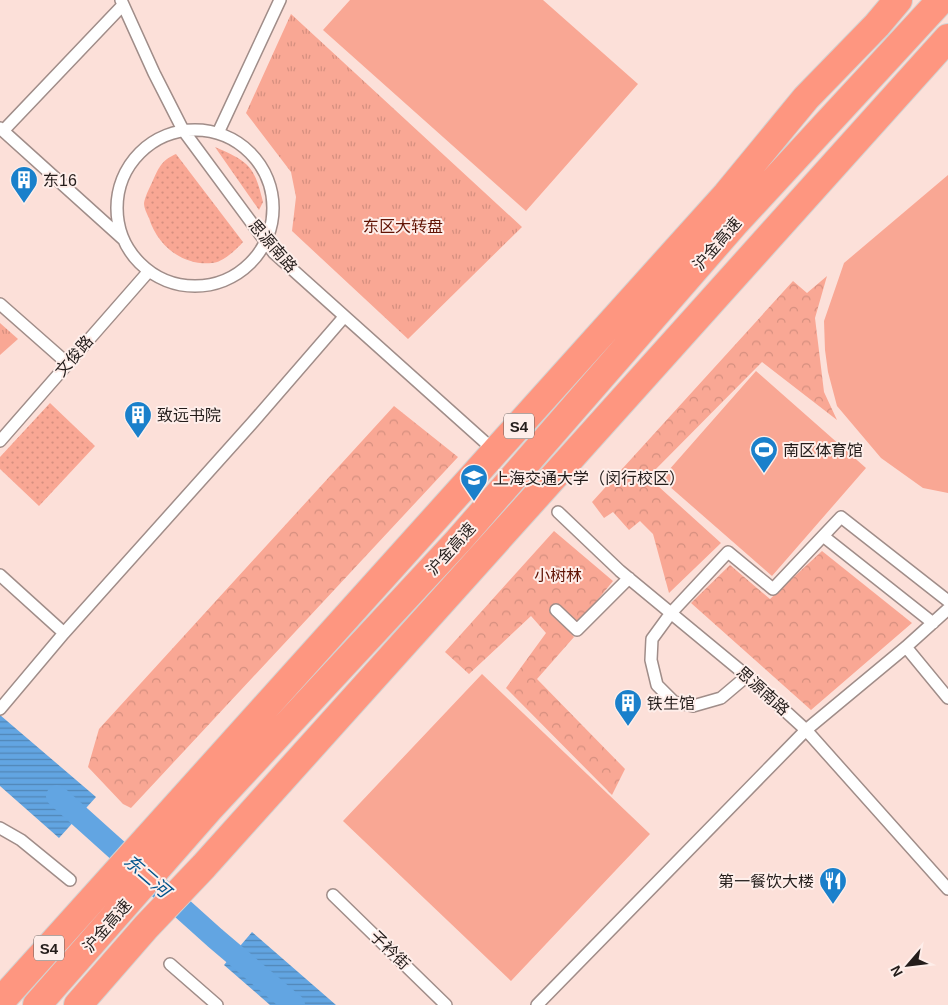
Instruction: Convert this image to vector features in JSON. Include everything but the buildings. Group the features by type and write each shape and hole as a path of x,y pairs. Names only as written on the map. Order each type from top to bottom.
{"highway":[{"name":"沪金高速","path":"0,1002 727,194 806,98 877,25 898,0"},
{"name":"沪金高速","path":"37,1005 209,809 458,541 735,222 941,0"},
{"name":"沪金高速","path":"78,1005 146,927 204,866 948,38"}],"lane":[{"path":"218,133 280,0"},
{"path":"122,3 1,129 123,239 134,257 149,271 169,282 192,286 214,284 236,275 253,261 266,242 272,220 273,198 267,176 255,157 238,142 218,133 201,129 184,130 160,137 141,150 126,170 118,192 117,216 123,239"},
{"name":"思源南路","path":"122,3 154,73 184,130 274,253 486,444"},
{"name":"文俊路","path":"0,441 149,271"},
{"path":"0,304 67,363"},
{"path":"0,709 64,633 253,422 344,317"},
{"name":"思源南路","path":"558,512 629,578 747,676 806,730 944,876 948,889"},
{"path":"747,676 721,698 693,706 674,702 657,685 650,660 652,639 671,613 728,552 773,589 841,517 948,601"},
{"path":"823,536 934,623"},
{"path":"0,575 64,633"},
{"path":"556,610 578,630 629,578"},
{"path":"537,1005 806,730 906,647 948,609"},
{"path":"906,647 948,698"},
{"path":"0,828 21,840 70,880"},
{"name":"子衿街","path":"333,895 446,1005"},
{"path":"170,964 217,1005"}],"shaded area":[{"name":"上海交通大学（闵行校区）","path":"0,0 948,0 948,1005 0,1005"}],"green space":[{"path":"350,0 543,0 638,84 526,211 323,30"},
{"name":"东区大转盘","path":"291,14 522,227 408,339 292,231 296,197 291,172 246,113"},
{"path":"215,147 243,161 253,172 263,202 259,210"},
{"path":"176,154 243,242 220,261 201,263 191,261 172,252 158,237 146,211 145,200 158,170 162,163"},
{"path":"948,175 948,493 923,488 881,458 837,406 828,372 824,321 844,263"},
{"path":"827,276 815,318 824,392 837,420 762,362 648,477 721,543 669,593 653,534 640,521 629,530 613,512 604,518 592,502 793,281 807,293"},
{"path":"0,323 18,339 0,355"},
{"name":"南区体育馆","path":"756,371 866,468 772,576 661,479"},
{"path":"50,403 95,446 39,506 0,469 0,457"},
{"path":"394,406 458,457 131,808 123,804 88,767 99,729"},
{"name":"小树林","path":"554,531 613,581 578,624 555,606 550,609 574,637 537,679 625,769 612,795 506,688 546,633 531,616 469,674 445,652"},
{"path":"822,551 912,623 811,710 691,603 730,565 770,599"},
{"path":"482,674 650,834 511,981 343,821"}],"water":[{"path":"0,715 96,797 59,838 0,786"},
{"path":"252,932 336,1005 270,1005 224,965"}],"waterway":[{"name":"东二河","path":"57,796 215,938 294,1005"}],"place":[{"name":"东16","path":"24,204"},
{"name":"致远书院","path":"138,439"},
{"name":"南区体育馆","path":"764,474"},
{"name":"上海交通大学（闵行校区）","path":"474,502"},
{"name":"铁生馆","path":"628,727"},
{"name":"第一餐饮大楼","path":"833,905"}]}
